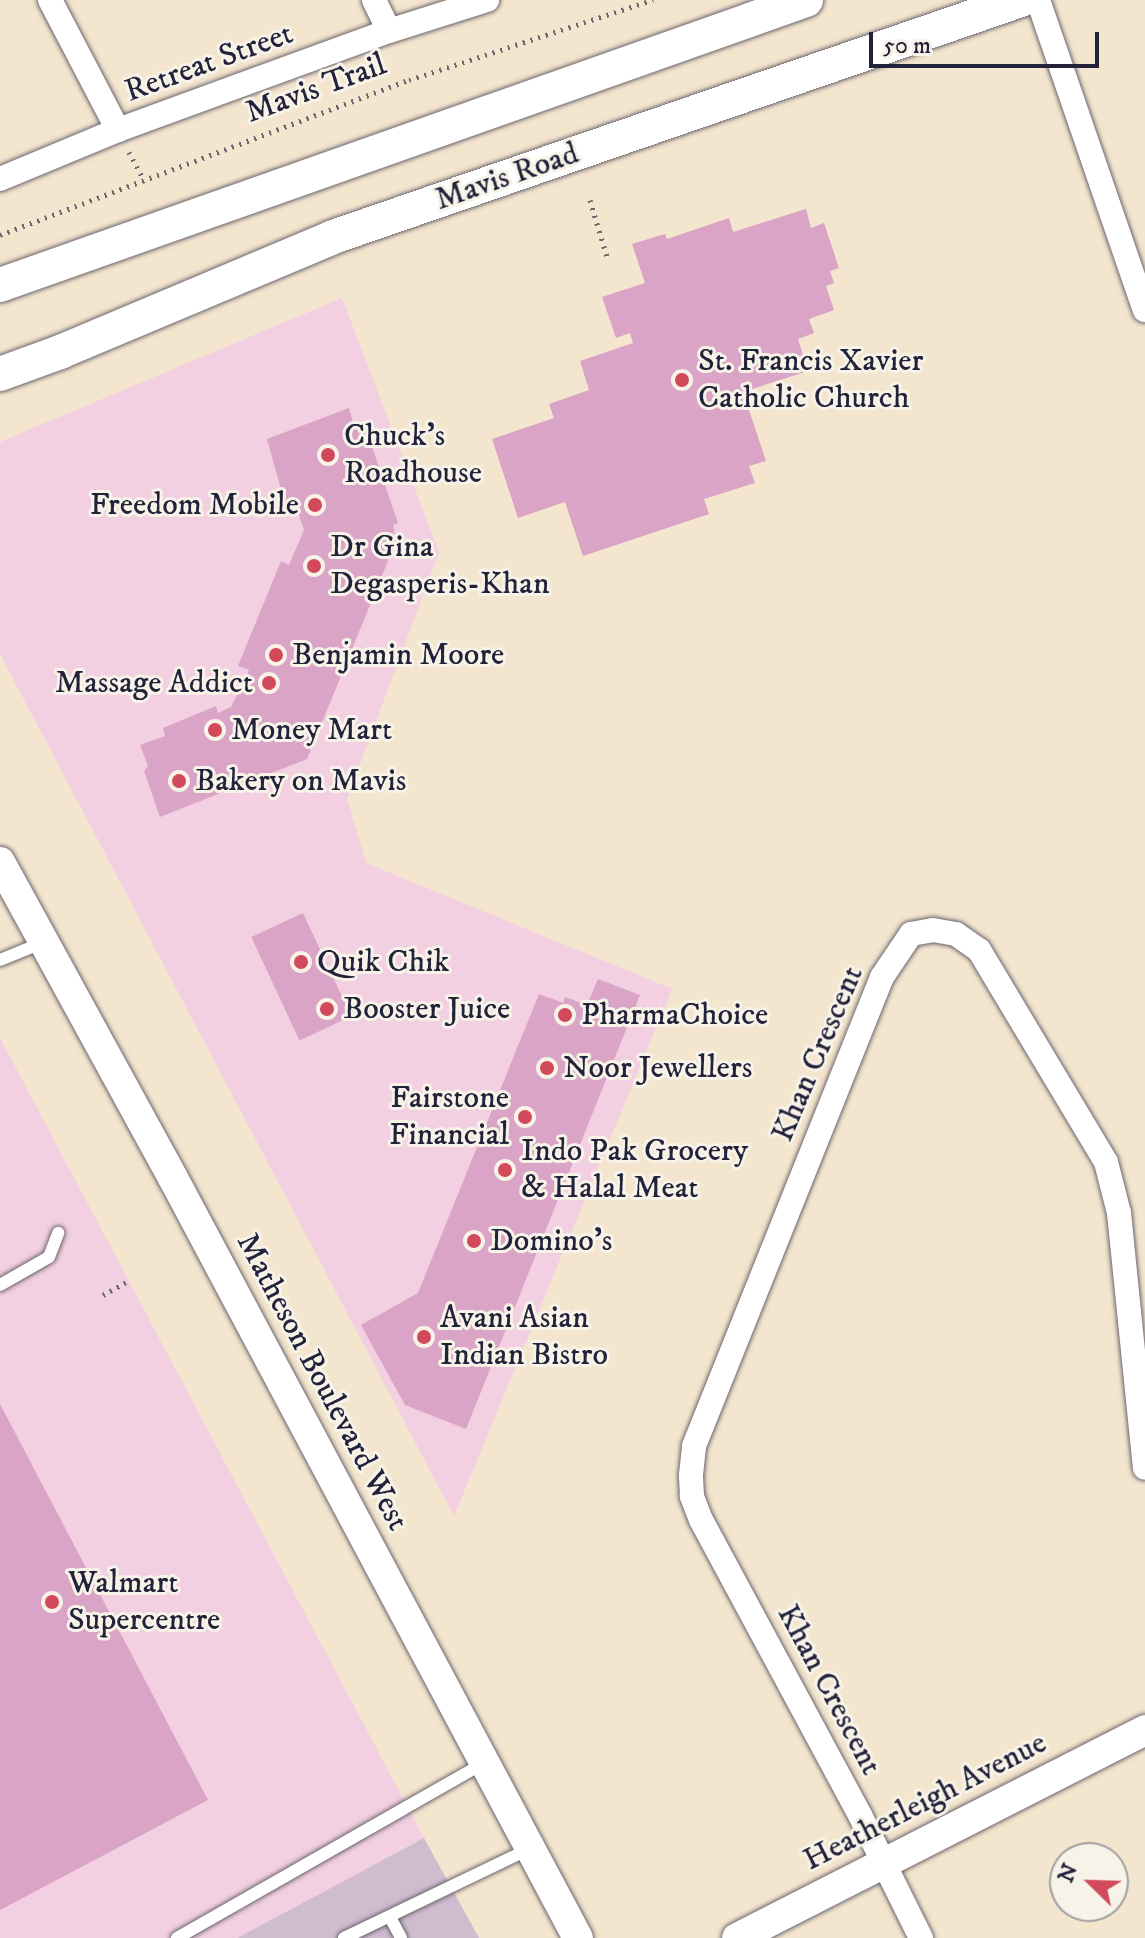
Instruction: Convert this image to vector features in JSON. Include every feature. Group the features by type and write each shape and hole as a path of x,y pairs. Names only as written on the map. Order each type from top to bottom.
{"main road":[{"name":"Mavis Road","path":"0,285 806,0"},
{"name":"Mavis Road","path":"0,374 60,352 333,237 1021,0"}],"street":[{"path":"50,0 118,130"},
{"path":"374,0 389,31"},
{"name":"Retreat Street","path":"0,179 118,130 389,31 487,0"},
{"path":"1038,0 1145,310"},
{"name":"Matheson Boulevard West","path":"0,862 578,1938"},
{"name":"Khan Crescent","path":"883,1863 701,1520 692,1496 691,1475 694,1446 876,991 911,934 933,930 956,934 979,950 1106,1162 1119,1213 1145,1468"},
{"name":"Heatherleigh Avenue","path":"737,1938 1145,1730"},
{"path":"883,1863 921,1938"}],"lane":[{"path":"0,960 44,942"},
{"path":"0,1285 49,1257 58,1233"},
{"path":"177,1938 484,1762"},
{"path":"344,1938 391,1919 530,1849"},
{"path":"391,1919 401,1938"}],"path":[{"name":"Mavis Trail","path":"0,235 409,80 653,0"},
{"path":"590,200 607,257"},
{"path":"103,1295 126,1282"}],"shaded area":[{"path":"342,298 439,552 347,799 366,863 672,989 454,1516 0,654 0,442"},
{"path":"0,1038 424,1838 237,1938 0,1938"},
{"path":"424,1838 479,1938 237,1938"}],"building":[{"name":"St. Francis Xavier Catholic Church","path":"806,209 811,228 824,223 839,268 830,271 834,283 826,286 834,310 809,319 814,333 798,339 808,371 743,392 766,461 749,466 755,483 704,499 709,514 583,556 565,502 518,518 492,439 554,418 549,404 589,390 580,361 633,343 630,333 616,338 602,297 645,283 632,244 665,234 667,239 729,218 733,232"},
{"path":"349,408 355,430 366,429 398,523 393,525 396,542 385,546 388,561 307,759 160,817 144,771 148,766 140,745 165,736 163,728 216,706 218,713 231,707 249,670 238,666 281,561 289,565 304,530 297,510 287,511 267,439"},
{"path":"303,913 351,1016 300,1040 251,937"},
{"path":"598,979 640,995 466,1429 405,1405 361,1325 418,1293 539,994 563,1003 565,997 587,1005"},
{"name":"Walmart Supercentre","path":"0,1404 208,1800 0,1910"}],"place":[{"name":"St. Francis Xavier Catholic Church","path":"682,380"},
{"name":"Chuck's Roadhouse","path":"328,455"},
{"name":"Freedom Mobile","path":"315,505"},
{"name":"Dr Gina Degasperis-Khan","path":"314,566"},
{"name":"Benjamin Moore","path":"276,655"},
{"name":"Massage Addict","path":"269,683"},
{"name":"Money Mart","path":"215,730"},
{"name":"Bakery on Mavis","path":"179,781"},
{"name":"Quik Chik","path":"301,962"},
{"name":"Booster Juice","path":"327,1009"},
{"name":"PharmaChoice","path":"565,1015"},
{"name":"Noor Jewellers","path":"547,1068"},
{"name":"Fairstone Financial","path":"525,1117"},
{"name":"Indo Pak Grocery & Halal Meat","path":"505,1170"},
{"name":"Domino's","path":"474,1241"},
{"name":"Avani Asian Indian Bistro","path":"424,1337"},
{"name":"Walmart Supercentre","path":"52,1602"}]}
